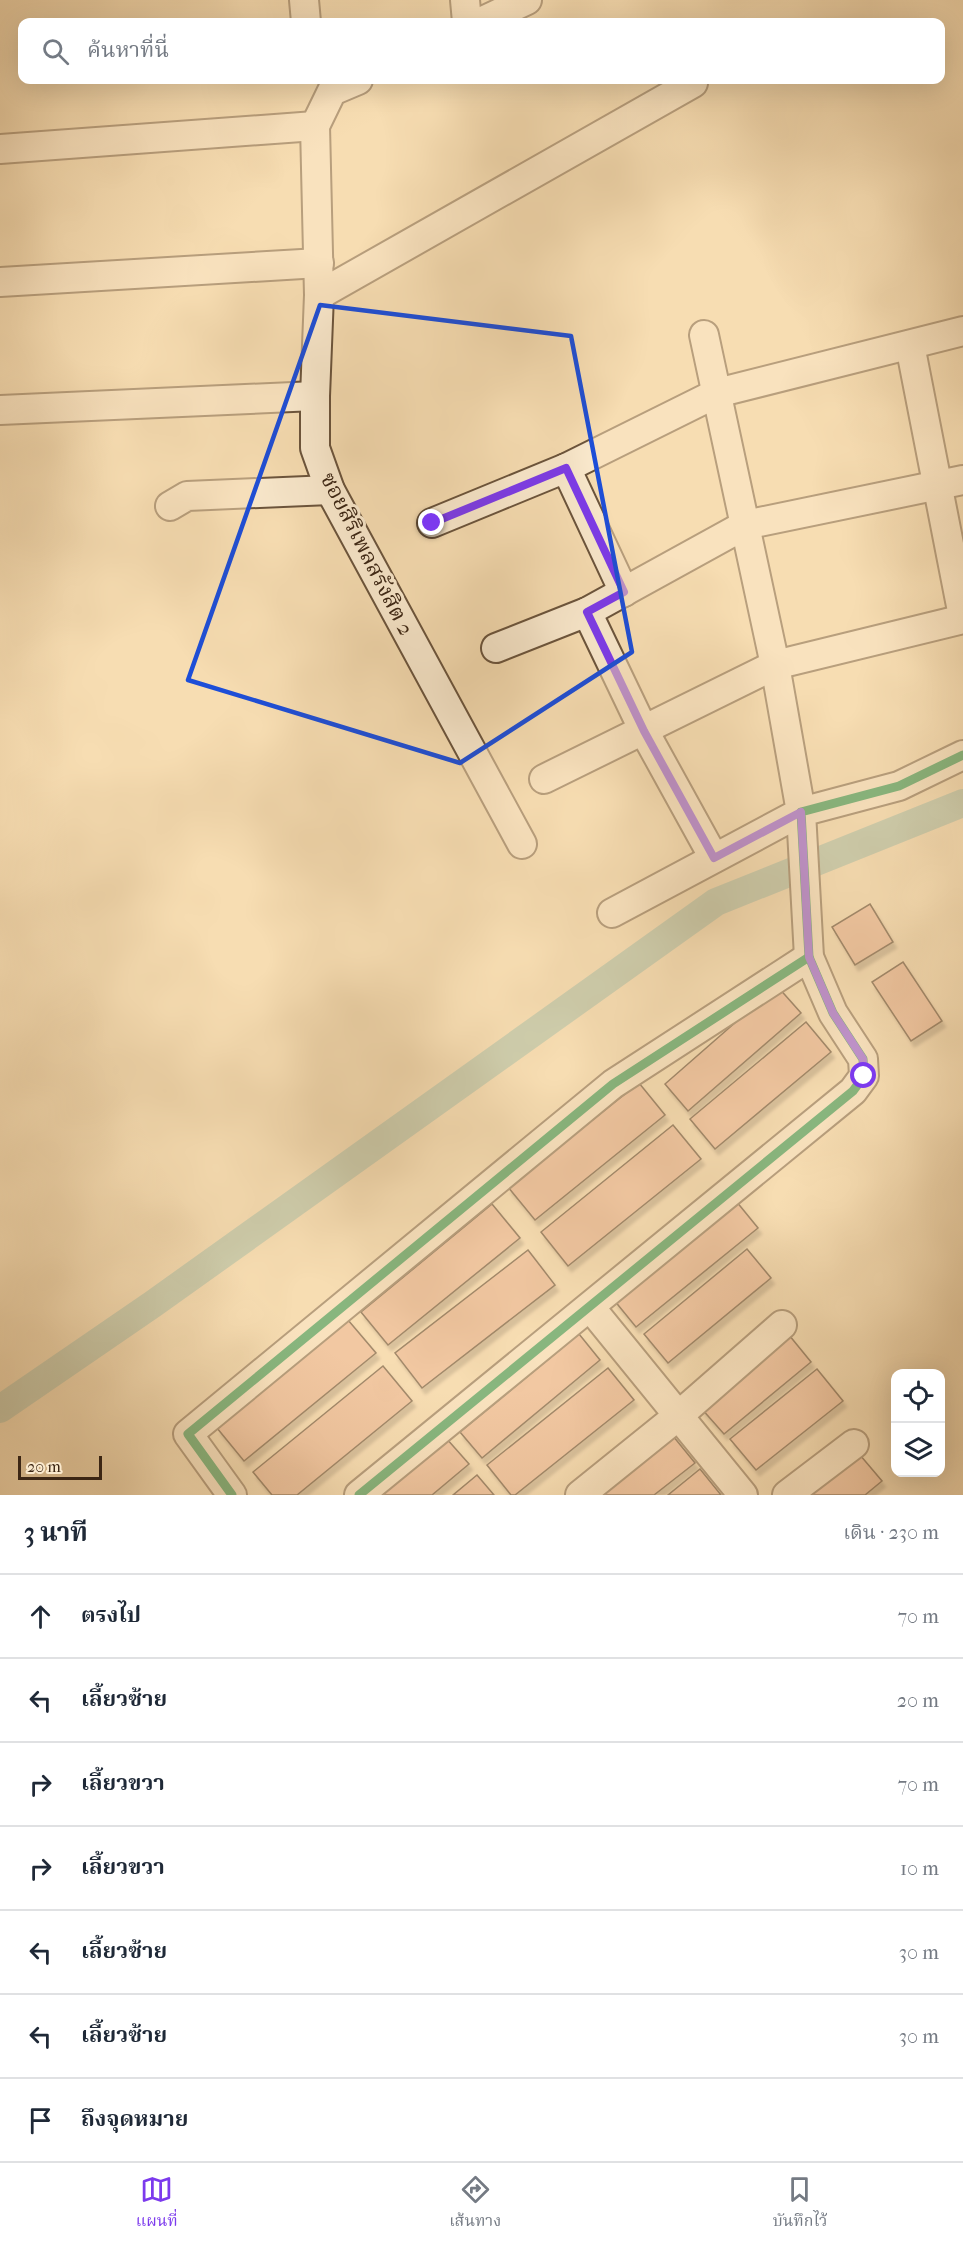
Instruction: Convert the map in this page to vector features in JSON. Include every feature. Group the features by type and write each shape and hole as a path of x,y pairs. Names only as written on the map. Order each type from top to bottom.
{"street":[{"path":"304,0 306,18"},
{"path":"465,0 467,18"},
{"path":"489,18 527,0"},
{"path":"319,295 691,84"},
{"name":"ซอยสิริเพลสรังสิต 2","path":"330,86 315,126 319,262 315,448 330,490 522,844"},
{"path":"0,149 315,126"},
{"path":"0,282 319,262"},
{"path":"432,523 566,468 717,393 963,331"},
{"path":"359,1495 853,1091 864,1076 863,1059 833,1013 809,957 801,812 775,665 704,335"},
{"path":"544,779 775,665 963,617 950,483 910,345"},
{"path":"0,410 315,396"},
{"path":"566,468 624,592"},
{"path":"496,648 587,612 745,525 950,483"},
{"path":"170,506 187,496 330,490"},
{"path":"587,612 644,731 714,858"},
{"path":"612,913 801,812 899,786 963,755"},
{"path":"232,1495 188,1434 613,1084 809,957"},
{"path":"590,1307 743,1495"},
{"path":"580,1495 678,1416 782,1325"},
{"path":"787,1495 854,1444"}],"highlighted area":[{"path":"320,305 571,336 632,652 460,763 188,680"}],"building":[{"path":"870,904 893,942 855,965 832,927"},
{"path":"903,962 942,1021 911,1041 872,982"},
{"path":"777,986 801,1013 688,1111 665,1084"},
{"path":"806,1022 831,1052 715,1149 690,1119"},
{"path":"639,1083 665,1115 535,1220 508,1187"},
{"path":"673,1125 701,1159 568,1266 541,1232"},
{"path":"736,1201 758,1228 636,1327 614,1300"},
{"path":"492,1204 520,1238 388,1345 361,1312"},
{"path":"747,1249 771,1278 668,1363 644,1334"},
{"path":"528,1250 555,1285 422,1388 395,1353"},
{"path":"348,1320 376,1353 244,1461 217,1428"},
{"path":"579,1334 600,1360 482,1458 460,1432"},
{"path":"789,1335 811,1362 724,1434 701,1408"},
{"path":"383,1366 412,1401 297,1495 272,1495 253,1472"},
{"path":"608,1368 634,1400 515,1495 511,1495 487,1465"},
{"path":"817,1369 843,1401 756,1470 730,1439"},
{"path":"673,1436 695,1463 654,1495 600,1495"},
{"path":"446,1438 469,1464 432,1495 378,1495"},
{"path":"860,1455 882,1481 865,1495 810,1495"},
{"path":"700,1469 721,1495 668,1495"},
{"path":"477,1475 494,1495 453,1495"}],"waterway":[{"path":"0,1409 153,1304 716,902 963,803"}],"cycle path":[{"path":"359,1495 853,1091 864,1076 863,1059 833,1013 809,957 801,812 899,786 963,755"},
{"path":"232,1495 188,1434 613,1084 809,957"}],"route":[{"path":"432,523 566,468 624,592 587,612 644,731 714,858 801,812 809,957 833,1013 863,1059 864,1076"}]}
